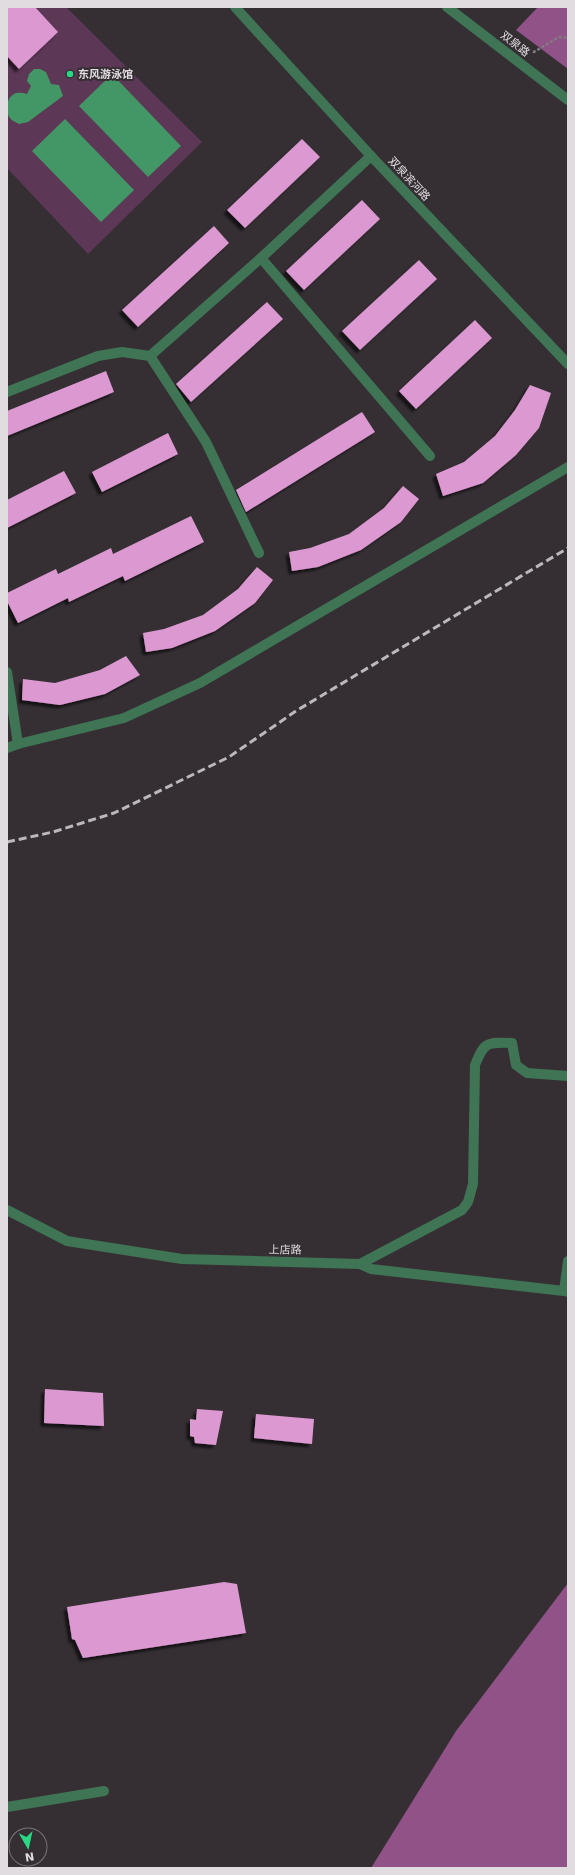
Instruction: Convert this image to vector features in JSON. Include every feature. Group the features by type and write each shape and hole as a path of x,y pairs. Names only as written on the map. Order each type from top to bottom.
{"street":[{"name":"双泉滨河路","path":"235,7 371,156 568,364"},
{"name":"双泉路","path":"447,7 568,100"},
{"path":"150,356 261,258 371,156"},
{"path":"261,258 430,456"},
{"path":"7,392 98,356 122,352 150,356 206,442 259,553"},
{"path":"7,748 124,718 200,684 568,466"},
{"path":"7,672 18,744"},
{"path":"360,1264 462,1210 468,1202 473,1184 475,1065 481,1048 493,1042 512,1043 516,1065 527,1073 568,1076"},
{"name":"上店路","path":"7,1210 67,1240 182,1259 360,1264 370,1268 566,1292"},
{"path":"566,1292 568,1261"},
{"path":"7,1807 104,1791"}],"path":[{"path":"508,54 520,44 534,52 559,37 568,38"}],"shaded area":[{"name":"东风游泳馆","path":"7,7 66,7 202,142 88,254 7,168"},
{"path":"538,7 568,7 568,69 516,30"},
{"path":"34,69 40,69 46,72 51,84 59,85 63,96 28,122 19,124 12,120 8,115 7,105 9,99 14,94 27,94 31,86 27,81 29,74"},
{"path":"112,74 181,146 148,177 79,106"},
{"path":"65,119 134,190 101,222 32,151"},
{"path":"568,1583 568,1868 371,1868 456,1731"}],"building":[{"path":"7,7 35,7 58,32 19,69 7,56"},
{"path":"302,139 320,157 245,228 227,210"},
{"path":"362,200 380,219 304,290 286,271"},
{"path":"214,226 229,243 138,327 122,310"},
{"path":"419,260 437,279 360,350 342,331"},
{"path":"267,302 283,319 191,402 176,384"},
{"path":"475,320 492,338 416,409 399,391"},
{"path":"106,371 114,392 7,436 7,411"},
{"path":"530,385 551,393 539,428 516,455 483,483 443,496 436,474 464,462 495,436 515,410"},
{"path":"362,412 375,432 246,512 236,490"},
{"path":"168,433 178,454 102,492 92,472"},
{"path":"64,471 76,493 7,528 7,500"},
{"path":"403,486 419,499 401,522 361,550 318,567 292,571 289,552 310,548 349,534 384,508"},
{"path":"191,516 204,542 125,581 123,576 69,602 68,598 18,623 7,601 7,593 56,569 58,574 111,548 113,554"},
{"path":"257,567 273,580 255,603 215,631 172,648 146,652 143,633 164,629 203,615 238,589"},
{"path":"126,656 140,675 105,694 60,705 22,700 23,679 55,683 100,670"},
{"path":"45,1389 103,1393 104,1426 44,1423"},
{"path":"197,1409 223,1411 216,1445 195,1443 194,1437 190,1436 190,1419 196,1420"},
{"path":"256,1414 314,1419 312,1444 254,1438"},
{"path":"224,1582 237,1584 246,1633 83,1658 75,1640 72,1639 67,1607"}],"railway":[{"path":"7,842 53,832 114,813 229,757 296,711 568,548"}],"place":[{"name":"东风游泳馆","path":"70,74"}]}
